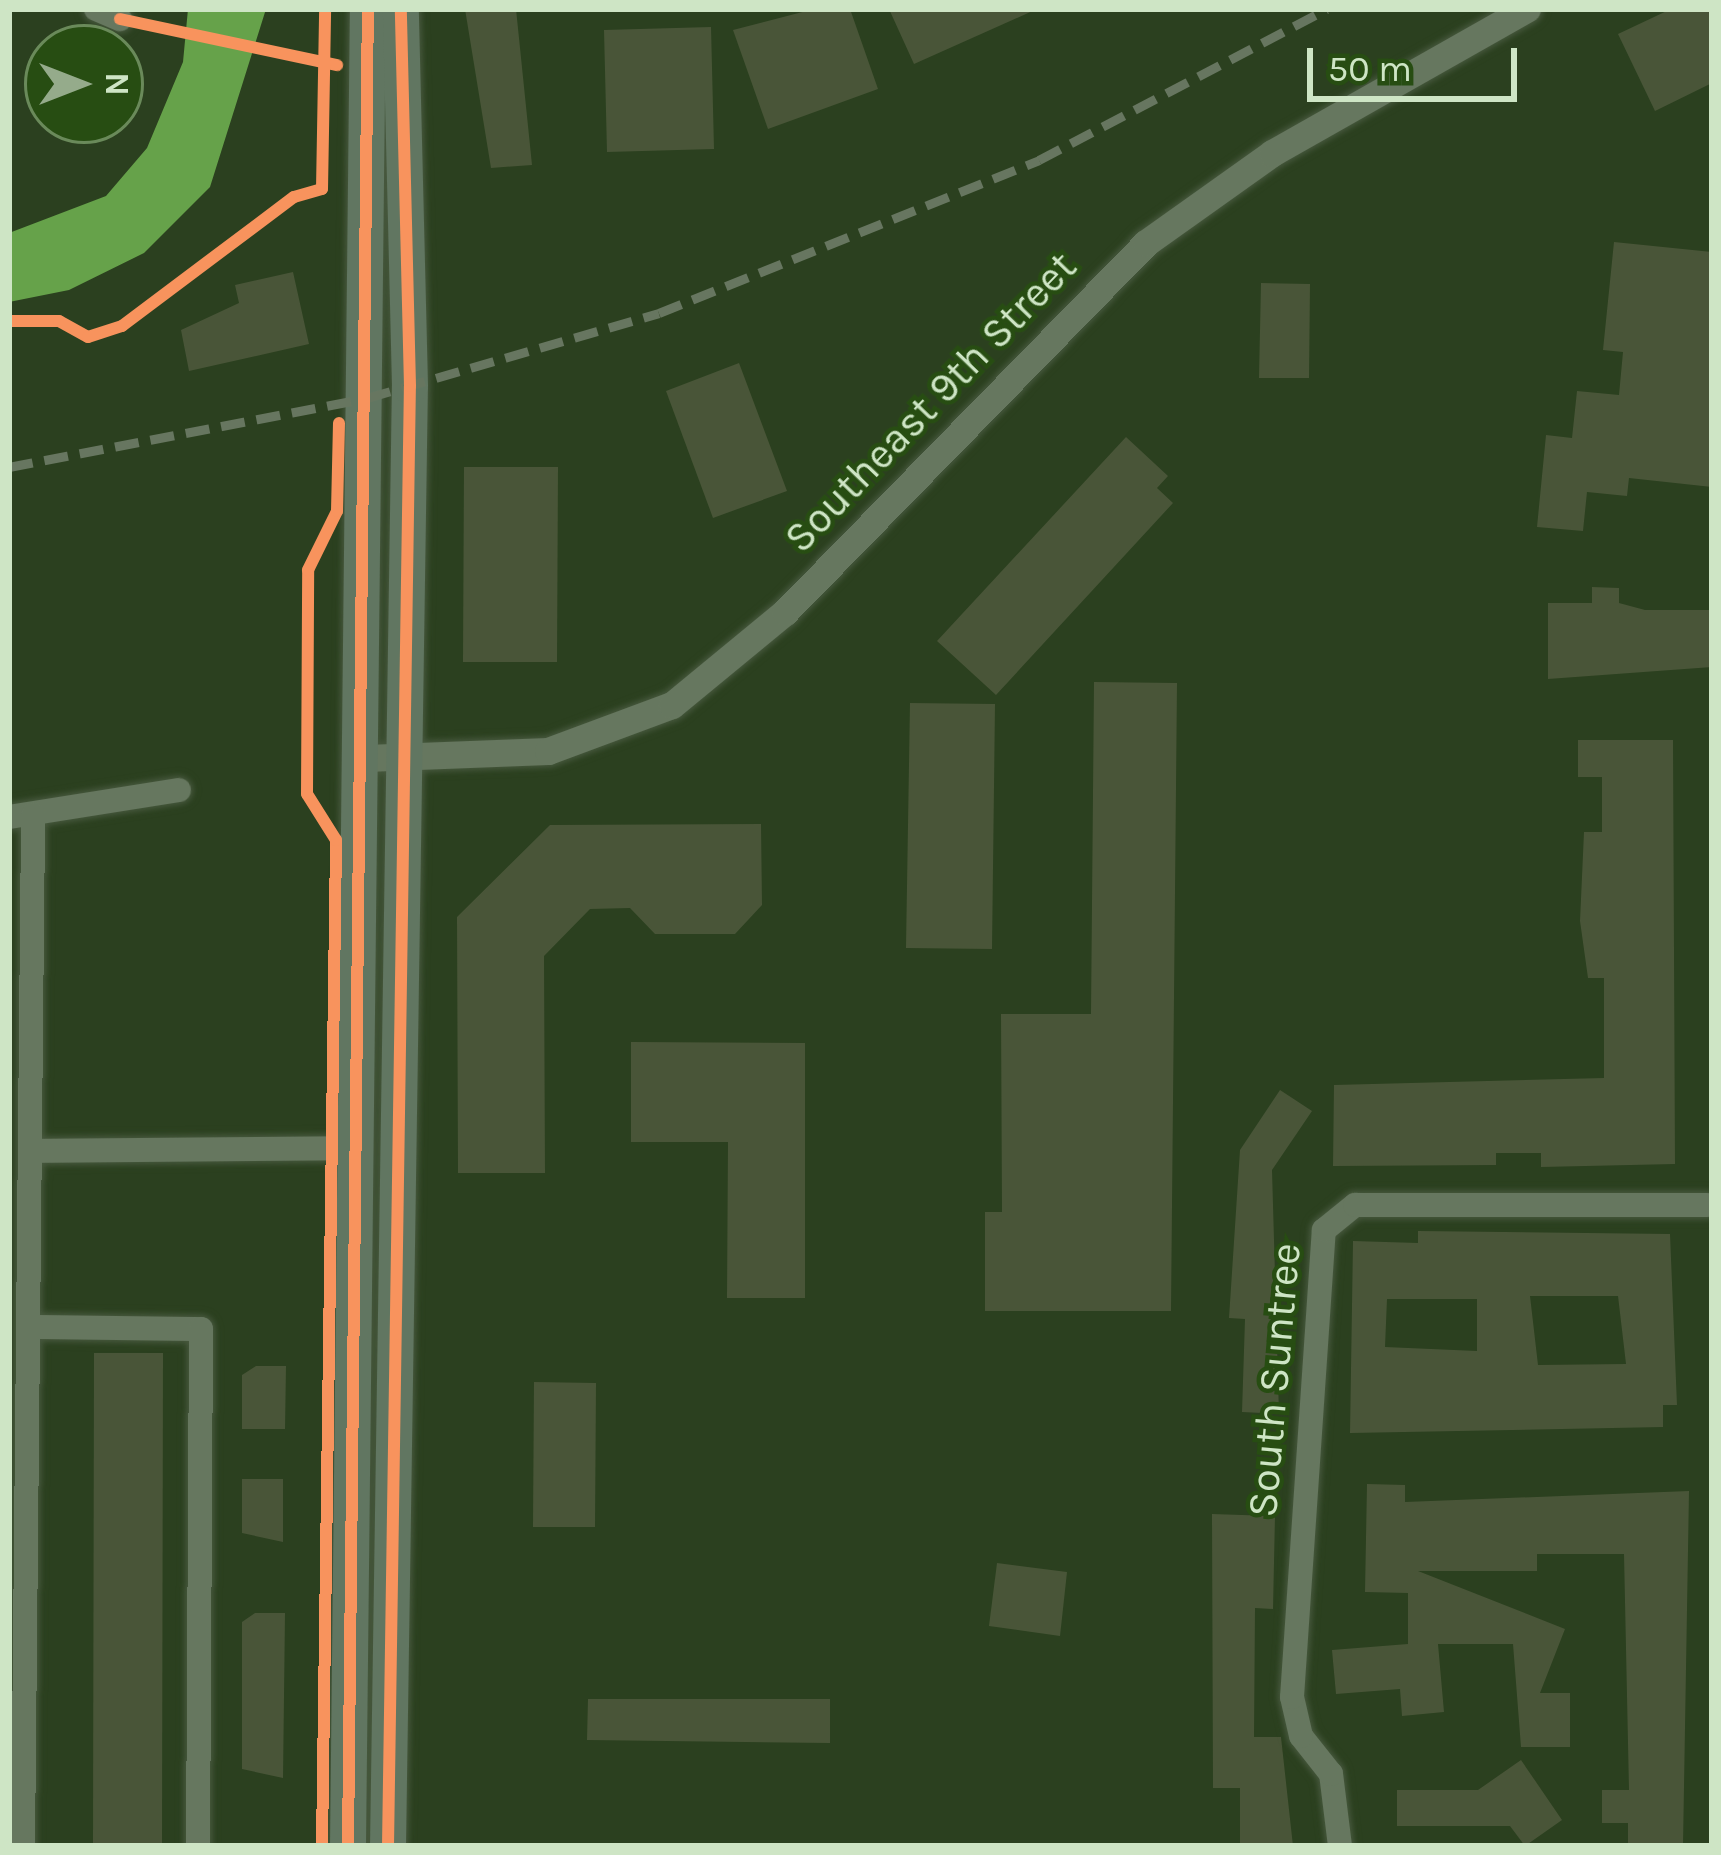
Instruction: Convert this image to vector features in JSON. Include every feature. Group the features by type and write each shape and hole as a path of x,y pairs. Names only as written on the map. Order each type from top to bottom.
{"main road":[{"path":"368,9 383,759 388,1846"},
{"path":"348,1846 360,1148 410,386 401,9"}],"street":[{"name":"Southeast 9th Street","path":"383,759 548,751 672,705 785,612 1146,243 1272,153 1527,9"},
{"path":"23,1846 20,1475 31,1328 33,1151 21,815 178,790"},
{"path":"33,1151 360,1148"},
{"name":"South Suntree","path":"1340,1846 1330,1774 1301,1736 1292,1697 1324,1230 1355,1205 1708,1205"},
{"path":"31,1328 200,1329 198,1846"}],"shaded area":[{"path":"188,9 266,9 210,187 144,253 69,290 9,302 9,233 106,196 147,148 183,62"}],"building":[{"path":"465,9 516,9 532,165 491,168"},
{"path":"814,9 850,9 878,89 768,129 733,30"},
{"path":"889,9 1037,9 914,64"},
{"path":"1671,9 1712,9 1712,83 1655,111 1618,34"},
{"path":"711,27 714,149 607,152 604,30"},
{"path":"1614,242 1712,252 1712,487 1629,478 1627,496 1587,492 1583,531 1537,527 1546,435 1572,438 1577,391 1619,395 1623,352 1603,350"},
{"path":"293,272 309,344 189,371 181,330 239,303 235,285"},
{"path":"1261,283 1310,284 1309,378 1259,378"},
{"path":"739,363 787,491 713,518 666,391"},
{"path":"1126,437 1168,476 1157,488 1173,503 996,695 937,641"},
{"path":"464,467 558,467 557,662 463,662"},
{"path":"1592,587 1619,588 1619,603 1645,610 1712,610 1712,667 1548,679 1548,603 1592,603"},
{"path":"1094,682 1177,683 1171,1311 985,1311 985,1212 1002,1212 1001,1014 1091,1014"},
{"path":"910,703 995,704 992,949 906,948"},
{"path":"1578,740 1673,740 1675,1164 1541,1167 1541,1153 1496,1153 1496,1165 1333,1166 1334,1085 1604,1078 1604,978 1588,978 1580,921 1584,832 1602,832 1602,777 1578,777"},
{"path":"761,824 762,905 735,934 655,934 630,908 590,909 544,956 545,1173 458,1173 457,917 550,825"},
{"path":"631,1042 805,1043 805,1298 727,1298 728,1142 631,1142"},
{"path":"1280,1090 1312,1111 1272,1170 1279,1414 1242,1412 1245,1319 1229,1318 1240,1150"},
{"path":"1418,1231 1670,1234 1677,1405 1663,1405 1663,1427 1350,1433 1353,1241 1418,1243","holes":["1530,1296 1618,1296 1626,1364 1538,1365","1387,1299 1477,1299 1477,1351 1385,1347"]},
{"path":"94,1353 163,1353 162,1846 93,1846"},
{"path":"256,1366 286,1366 285,1429 242,1429 242,1375"},
{"path":"534,1382 596,1383 595,1527 533,1527"},
{"path":"242,1479 283,1479 283,1542 242,1533"},
{"path":"1367,1484 1405,1485 1405,1502 1689,1491 1683,1846 1628,1846 1628,1823 1602,1823 1602,1790 1629,1790 1624,1554 1537,1554 1537,1571 1418,1571 1565,1629 1540,1693 1570,1693 1570,1747 1521,1747 1513,1644 1438,1644 1444,1712 1402,1716 1400,1689 1336,1694 1332,1650 1408,1644 1408,1593 1365,1592"},
{"path":"1212,1514 1275,1516 1273,1609 1255,1608 1254,1737 1281,1737 1293,1846 1240,1846 1240,1788 1213,1788"},
{"path":"997,1563 1067,1572 1060,1636 989,1626"},
{"path":"255,1613 285,1613 283,1778 242,1769 242,1622"},
{"path":"588,1699 830,1699 830,1743 587,1740"},
{"path":"1521,1760 1562,1820 1525,1846 1510,1826 1397,1826 1397,1790 1478,1790"}],"railway":[{"path":"9,467 367,398 659,313 1039,160 1327,9"}],"cycle path":[{"path":"9,321 59,321 88,337 122,326 294,197 322,189 325,9"},
{"path":"348,1846 368,9"},
{"path":"388,1846 410,386 401,9"},
{"path":"120,19 337,65"},
{"path":"322,1846 336,840 307,794 308,570 337,511 339,423"}]}
